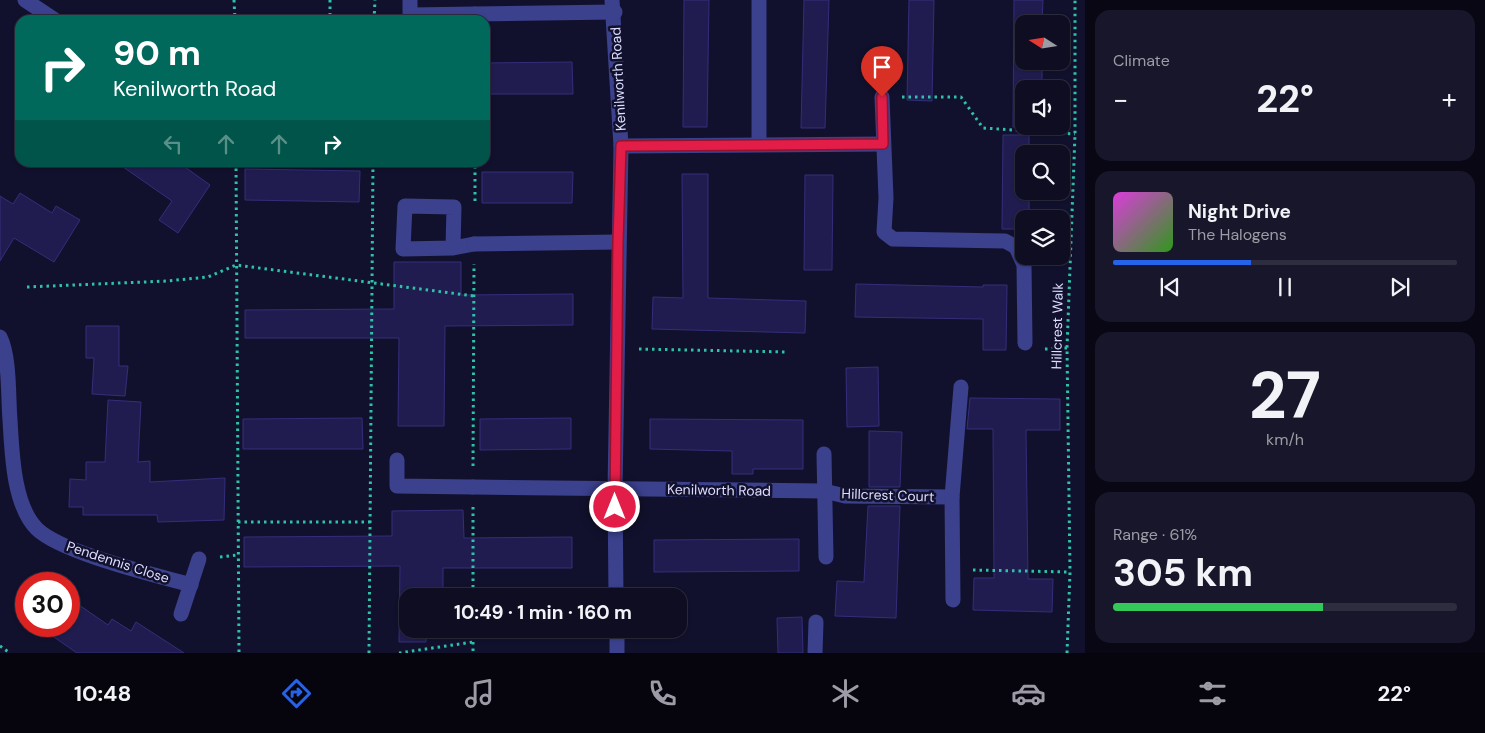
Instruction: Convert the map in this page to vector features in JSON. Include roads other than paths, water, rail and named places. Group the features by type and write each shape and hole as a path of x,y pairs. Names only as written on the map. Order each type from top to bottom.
{"street":[{"path":"25,0 48,15"},
{"name":"Kenilworth Road","path":"410,0 410,14 446,7 475,14 613,6 621,146 615,489 616,588"},
{"path":"759,0 759,144"},
{"path":"882,97 886,198 884,232 893,239 1005,241 1016,247 1024,266 1025,343"},
{"name":"Kenilworth Road","path":"621,146 883,144"},
{"path":"453,248 474,244 618,242"},
{"name":"Pendennis Close","path":"0,337 4,344 12,459 21,502 37,529 62,545 190,585"},
{"name":"Hillcrest Court","path":"954,600 952,497 961,387"},
{"path":"824,454 826,557"},
{"name":"Kenilworth Road","path":"397,460 397,486 824,491"},
{"name":"Hillcrest Court","path":"824,491 845,496 952,497"},
{"path":"181,614 199,559"},
{"path":"816,622 816,653"},
{"path":"617,638 617,653"}]}
